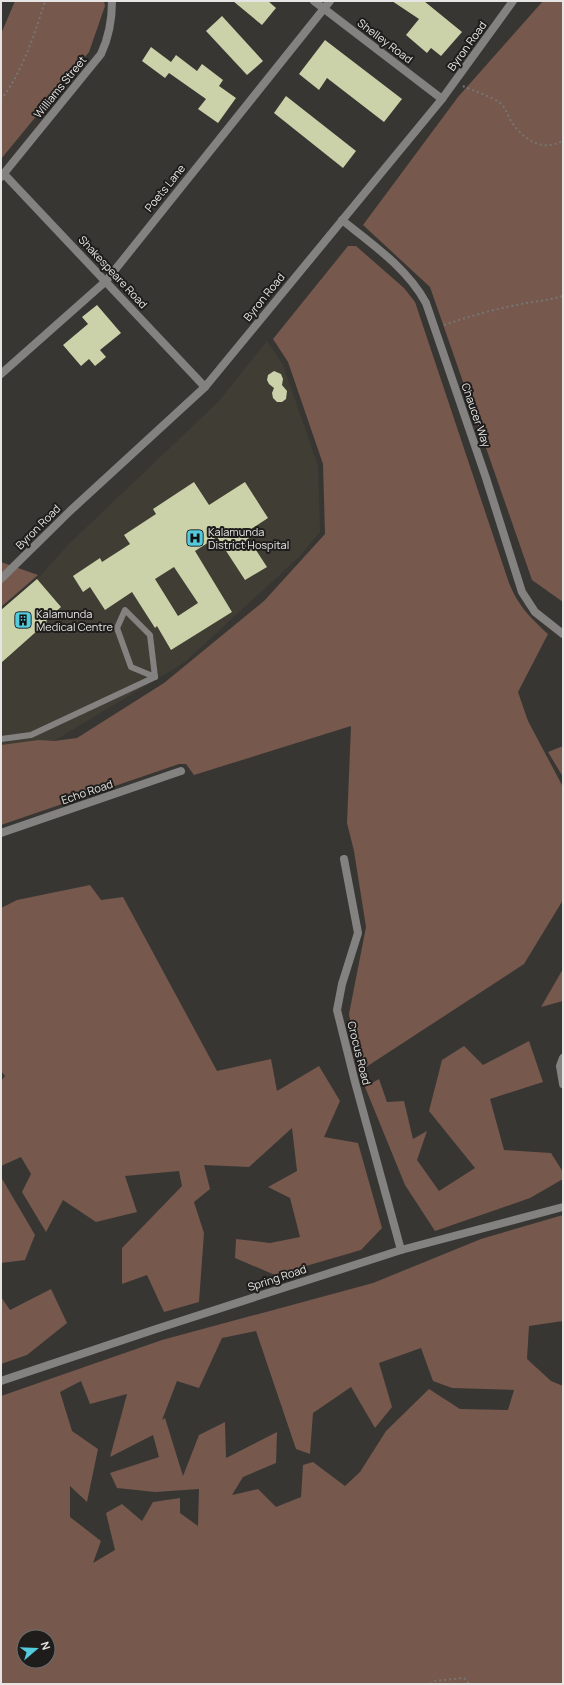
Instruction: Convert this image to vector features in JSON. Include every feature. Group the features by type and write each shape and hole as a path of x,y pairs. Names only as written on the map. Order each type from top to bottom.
{"street":[{"name":"Williams Street","path":"2,175 101,54 106,44 111,27 112,1"},
{"name":"Shelley Road","path":"314,1 442,99"},
{"name":"Poets Lane","path":"1,374 106,281 330,1"},
{"name":"Byron Road","path":"1,579 70,511 205,387 442,99 513,1"},
{"name":"Shakespeare Road","path":"2,175 106,281 205,387"},
{"name":"Chaucer Way","path":"342,220 399,268 418,287 426,302 435,328 486,478 522,592 535,612 563,634"},
{"name":"Echo Road","path":"1,833 181,771"},
{"name":"Crocus Road","path":"344,859 358,933 342,984 338,1010 355,1082 401,1250"},
{"path":"563,1058 560,1066 563,1084"},
{"name":"Spring Road","path":"1,1380 401,1250 563,1207"}],"lane":[{"path":"125,610 150,636 154,677 131,667 117,628 125,610"},
{"path":"1,739 31,736 154,677"}],"path":[{"path":"1,100 11,86 32,45 45,1"},
{"path":"454,82 500,103 511,121 524,136 534,143 544,146 554,145 563,141"},
{"path":"435,328 461,319 526,304 545,302 563,296"},
{"path":"430,1684 435,1681 464,1678 469,1684"}],"shaded area":[{"path":"15,1 104,1 105,6 89,52 1,159 1,34"},
{"path":"543,1 563,1 563,602 532,580 430,287 363,225 458,97"},
{"path":"348,246 356,246 404,288 415,302 509,583 517,599 526,611 548,634 518,692 528,721 563,787 563,900 524,964 360,1071 349,1014 366,927 354,851 347,823 351,726 194,775 186,764 179,764 1,825 1,745 39,740 54,741 77,738 164,683 264,601 325,534 323,464 288,362 273,339"},
{"name":"Kalamunda District Hospital","path":"267,341 283,365 318,466 320,532 299,557 185,662 54,741 1,746 1,611 40,576 69,544 218,402"},
{"path":"1,562 38,575 1,607"},
{"path":"563,746 563,777 548,752"},
{"path":"90,885 101,900 123,897 217,1071 271,1059 277,1091 319,1066 340,1101 324,1137 358,1143 382,1228 361,1250 275,1275 235,1258 236,1239 270,1243 300,1237 290,1198 268,1187 297,1171 292,1128 249,1167 204,1165 210,1189 194,1202 204,1233 199,1302 164,1312 147,1275 122,1284 122,1248 182,1186 179,1171 125,1176 137,1212 96,1222 63,1200 46,1232 22,1192 31,1174 21,1157 1,1166 1,1081 5,1076 1,1071 1,908 17,900"},
{"path":"563,969 563,1001 541,1007"},
{"path":"529,1041 543,1082 490,1099 504,1150 551,1153 563,1172 563,1179 530,1198 435,1231 405,1185 365,1087 379,1079 387,1102 404,1101 413,1139 427,1131 417,1160 439,1191 475,1168 429,1111 442,1060 464,1046 483,1065"},
{"path":"1,1177 35,1235 25,1260 1,1263"},
{"path":"563,1215 563,1321 529,1326 527,1359 551,1381 563,1386 563,1684 1,1684 1,1396 162,1340 373,1283 481,1239","holes":["256,1331 296,1449 310,1454 313,1413 351,1387 375,1428 392,1407 379,1363 421,1348 433,1381 452,1388 514,1390 508,1410 460,1409 429,1389 386,1431 360,1472 345,1486 313,1462 303,1465 301,1497 276,1507 258,1489 232,1495 243,1477 276,1463 277,1432 226,1458 225,1422 199,1435 183,1476 165,1418 162,1420 177,1381 199,1388 222,1338","81,1381 90,1404 127,1394 110,1457 153,1435 159,1457 110,1473 117,1488 155,1492 199,1489 198,1526 180,1513 180,1498 153,1502 142,1521 122,1504 106,1513 115,1550 93,1563 101,1541 70,1517 70,1486 87,1502 98,1449 72,1431 60,1392"]},
{"path":"51,1289 67,1323 27,1355 1,1364 1,1297 10,1310"}],"building":[{"path":"233,1 268,1 276,8 262,25"},
{"path":"392,1 424,1 462,32 441,56 431,48 427,53 406,35 419,19"},
{"path":"222,16 263,61 247,75 206,31"},
{"path":"325,40 402,99 384,122 327,78 319,90 299,74"},
{"path":"151,47 171,62 176,55 197,71 202,64 223,80 219,86 236,98 218,123 198,109 206,99 169,73 165,78 142,61"},
{"path":"286,96 356,151 343,168 274,113"},
{"path":"97,305 121,333 100,350 106,357 95,366 89,359 81,366 63,345 88,324 82,317"},
{"path":"274,371 281,374 283,379 282,385 287,391 286,399 282,402 277,402 273,398 272,393 274,388 267,380 268,375"},
{"path":"194,482 209,505 245,482 268,518 245,533 267,567 245,580 217,537 195,551 232,612 171,650 157,626 155,628 132,592 105,610 90,587 83,592 73,576 100,558 102,562 130,544 124,535 156,514 153,509","holes":["174,567 198,603 178,616 155,579"]},
{"name":"Kalamunda Medical Centre","path":"37,579 61,607 46,621 47,622 1,663 1,610"}],"place":[{"name":"Kalamunda District Hospital","path":"195,538"},
{"name":"Kalamunda Medical Centre","path":"23,620"}]}
